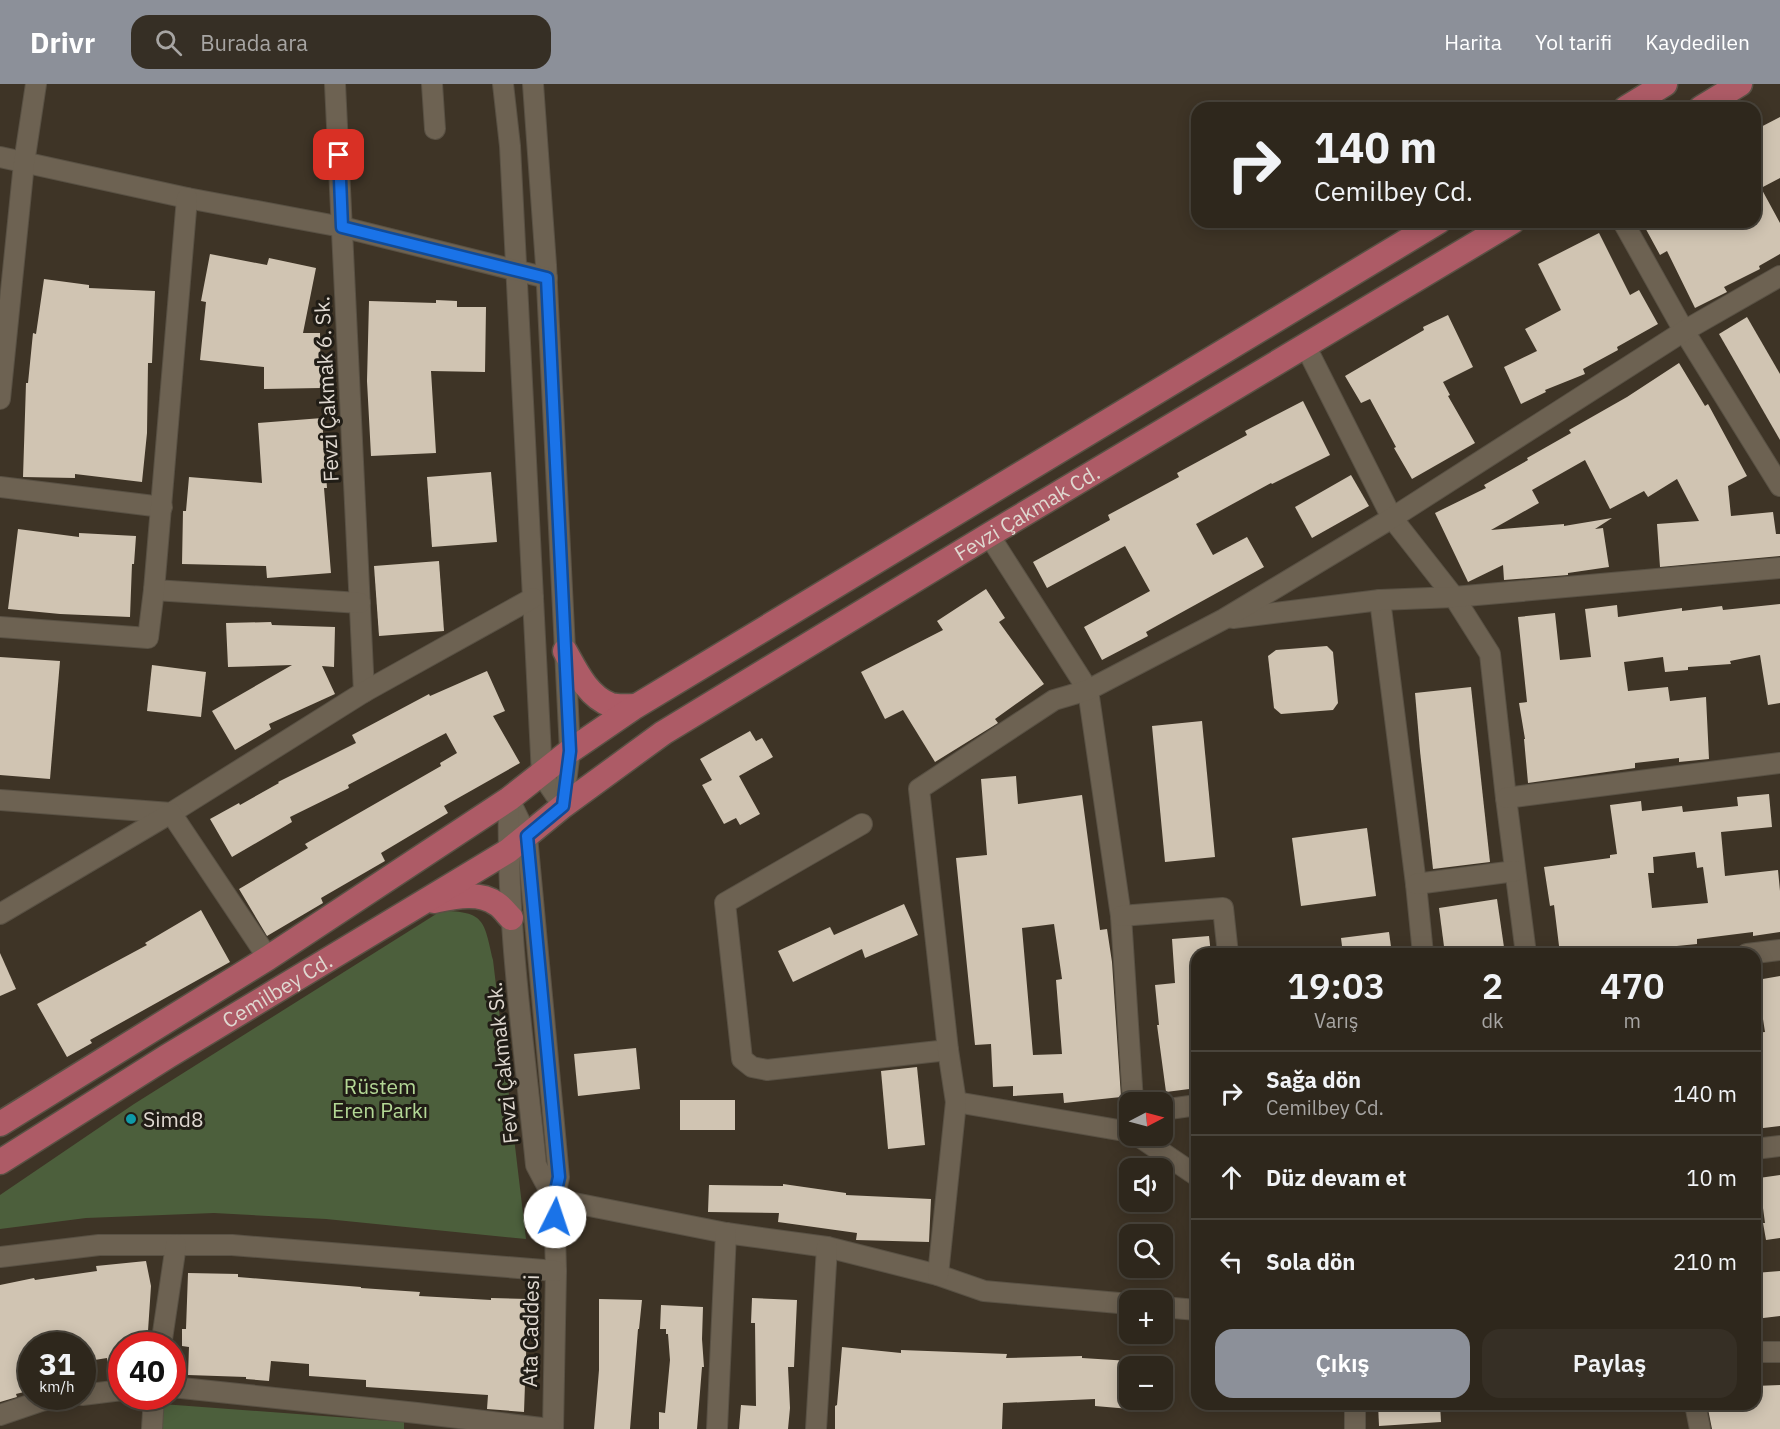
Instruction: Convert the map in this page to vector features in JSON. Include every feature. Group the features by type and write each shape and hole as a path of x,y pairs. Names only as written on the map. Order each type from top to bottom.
{"main road":[{"path":"1636,102 1665,84"},
{"path":"1711,102 1740,84"},
{"name":"Fevzi Çakmak Cd.","path":"526,786 570,751 635,706 1428,228"},
{"name":"Fevzi Çakmak Cd.","path":"556,811 663,733 988,535 1502,228"},
{"path":"565,651 586,685 598,698 612,705 635,706"},
{"name":"Cemilbey Cd.","path":"0,1124 268,958 526,786"},
{"name":"Cemilbey Cd.","path":"0,1162 168,1056 508,851 556,811"},
{"path":"423,903 454,897 481,897 498,904 511,918"}],"street":[{"path":"0,399 3,332 36,84"},
{"name":"Fevzi Çakmak 6. Sk.","path":"335,84 364,692"},
{"path":"432,84 435,129"},
{"name":"Fevzi Çakmak Sk.","path":"503,84 510,146 533,598 526,786 508,851 511,918 536,1165 554,1199"},
{"path":"526,786 556,811 570,751 547,278 533,84"},
{"path":"0,157 187,198 342,227 547,278"},
{"path":"0,627 148,638 162,507 187,198"},
{"path":"1626,228 1684,331 1779,481"},
{"path":"938,1275 956,1102 948,1050 919,789 1054,700 1088,690 1224,619 1392,518 1684,331 1780,276"},
{"path":"1305,345 1392,518 1454,597 1490,654 1525,948"},
{"path":"0,487 162,507"},
{"path":"988,535 1088,690 1121,916 1132,1092"},
{"path":"1224,619 1380,600 1454,597 1780,568"},
{"path":"154,590 360,603"},
{"path":"0,914 171,813 364,692 533,598"},
{"path":"1380,600 1422,948"},
{"path":"1506,798 1780,763"},
{"path":"526,786 527,836"},
{"path":"0,800 171,813"},
{"path":"171,813 268,958"},
{"path":"862,824 725,903 742,1059 752,1067 767,1070 948,1050"},
{"name":"Ata Caddesi","path":"527,836 559,1177 554,1199 556,1271 551,1429"},
{"path":"1416,884 1515,872"},
{"path":"1121,916 1222,908 1227,948"},
{"path":"1761,952 1780,950"},
{"path":"956,1102 1119,1130"},
{"path":"1173,1108 1191,1106"},
{"path":"1153,1146 1191,1172"},
{"path":"1761,1148 1780,1146"},
{"path":"554,1199 726,1233 827,1247 938,1275 984,1292 1119,1303"},
{"path":"717,1429 726,1233"},
{"path":"0,1257 99,1245 232,1245 556,1271"},
{"path":"163,1332 176,1245"},
{"path":"816,1429 827,1247"},
{"path":"1173,1308 1191,1309"},
{"path":"1761,1352 1780,1352"},
{"path":"186,1389 416,1421 551,1429"},
{"path":"0,1415 18,1409"},
{"path":"152,1429 153,1410"},
{"path":"1355,1410 1355,1429"},
{"path":"1696,1410 1700,1429"}],"green space":[{"name":"Rüstem Eren Parkı","path":"441,911 474,916 484,927 487,936 493,960 526,1239 326,1219 214,1213 86,1218 0,1229 0,1195 134,1104"},
{"path":"186,1406 404,1422 404,1429 162,1429 162,1410 186,1410"}],"building":[{"path":"1780,117 1780,178 1761,188 1761,127"},
{"path":"1761,188 1780,223 1780,254 1759,266 1760,269 1724,287 1727,292 1695,308 1667,251 1660,255 1645,228 1761,228"},
{"path":"1599,233 1630,295 1639,290 1658,324 1583,369 1585,374 1545,390 1546,392 1521,404 1504,367 1537,351 1525,329 1561,310 1538,264"},
{"path":"210,254 267,265 269,258 316,268 303,333 320,333 321,388 264,389 264,367 200,360 206,302 201,301"},
{"path":"44,279 89,285 89,288 155,291 152,363 148,363 147,433 142,482 75,474 75,478 23,477 26,383 28,383 33,333 36,334"},
{"path":"436,300 457,301 457,307 486,307 485,372 431,371 436,453 371,456 367,381 369,301 436,303"},
{"path":"1448,315 1473,367 1443,382 1450,395 1448,396 1475,443 1412,479 1370,399 1361,403 1345,376 1424,330 1423,327"},
{"path":"1747,317 1780,374 1780,440 1719,334"},
{"path":"1679,363 1705,406 1708,404 1747,476 1728,486 1731,516 1773,512 1776,534 1780,534 1780,556 1660,567 1657,524 1699,521 1677,479 1648,497 1644,491 1610,509 1585,460 1532,490 1539,503 1491,530 1564,524 1564,526 1612,518 1595,529 1603,528 1609,567 1568,573 1568,575 1504,580 1503,565 1468,582 1435,513 1486,488 1484,485 1528,460 1527,458 1571,433 1569,430 1627,397"},
{"path":"1303,401 1330,455 1271,483 1196,524 1213,555 1247,537 1264,567 1146,632 1148,636 1102,660 1084,627 1150,591 1125,546 1047,588 1033,562 1110,520 1108,515 1179,477 1177,473 1247,435 1245,431"},
{"path":"322,418 327,488 324,488 331,573 267,578 266,566 182,564 183,511 186,511 189,477 262,483 258,423"},
{"path":"491,472 497,542 432,547 427,477"},
{"path":"1351,475 1369,506 1312,538 1295,507"},
{"path":"18,529 79,537 79,533 136,536 134,564 132,564 130,617 8,609"},
{"path":"439,561 444,631 379,636 374,566"},
{"path":"986,589 1005,618 999,622 1044,684 995,719 998,723 935,762 903,710 885,719 861,672 943,630 937,621"},
{"path":"1780,604 1780,703 1768,705 1760,655 1730,661 1731,664 1688,667 1688,670 1665,672 1663,657 1624,662 1628,691 1668,687 1670,701 1706,697 1709,759 1679,762 1679,758 1635,763 1635,768 1528,783 1525,739 1519,703 1527,702 1518,617 1555,613 1560,660 1591,657 1585,609 1617,605 1618,617 1682,608 1682,611 1722,606 1723,610"},
{"path":"271,622 272,625 335,627 334,667 322,666 335,694 269,724 271,729 235,750 212,711 292,665 228,667 226,623"},
{"path":"1327,646 1333,652 1338,703 1333,710 1281,714 1274,708 1268,656 1276,650"},
{"path":"0,657 60,661 50,779 0,775"},
{"path":"152,665 206,672 201,717 147,711"},
{"path":"487,671 505,711 493,716 520,763 444,806 448,813 381,853 385,861 321,898 323,903 267,936 239,889 308,848 305,844 441,766 440,763 457,753 446,733 348,785 349,788 290,817 292,822 232,857 210,819 356,743 352,735 429,694 430,696"},
{"path":"1471,687 1490,862 1433,869 1415,693"},
{"path":"1202,721 1215,857 1165,862 1152,726"},
{"path":"750,731 756,741 762,738 773,757 739,776 760,814 740,825 736,818 724,824 702,785 712,780 700,759"},
{"path":"1016,776 1018,804 1082,795 1100,930 1107,929 1112,962 1121,1092 1119,1097 1064,1103 1063,1093 1013,1096 1013,1086 993,1087 991,1044 975,1045 956,858 987,855 981,779","holes":["1054,924 1062,979 1056,980 1062,1054 1033,1055 1022,928"]},
{"path":"1769,794 1772,827 1721,832 1725,876 1778,870 1780,932 1753,936 1753,932 1697,939 1697,944 1656,948 1559,948 1554,905 1550,906 1544,867 1610,858 1610,855 1617,854 1610,805 1641,801 1642,811 1682,806 1683,812 1738,806 1737,797","holes":["1695,852 1697,868 1703,867 1708,903 1652,908 1648,873 1654,873 1653,857"]},
{"path":"1367,828 1376,896 1301,906 1292,838"},
{"path":"1497,899 1504,948 1444,948 1439,908"},
{"path":"904,904 918,935 865,958 862,949 793,982 778,951 830,927 834,935"},
{"path":"201,910 230,962 90,1040 92,1043 67,1057 37,1004 147,945 145,943"},
{"path":"1389,932 1391,948 1342,948 1341,938"},
{"path":"1209,936 1210,948 1191,948 1191,1089 1166,1092 1157,1025 1159,1025 1155,985 1175,983 1172,939"},
{"path":"0,953 16,989 0,996"},
{"path":"1780,976 1780,1126 1761,1128 1761,1032 1765,1032 1761,1006 1761,979"},
{"path":"636,1048 640,1089 578,1096 574,1054"},
{"path":"917,1067 925,1145 888,1149 881,1071"},
{"path":"680,1100 735,1100 735,1130 680,1130"},
{"path":"1780,1175 1780,1238 1766,1240 1761,1178"},
{"path":"783,1184 846,1193 846,1195 931,1199 929,1242 856,1240 857,1233 778,1222 779,1213 708,1212 709,1185 783,1186"},
{"path":"146,1261 151,1286 148,1332 108,1332 108,1365 107,1358 96,1360 96,1332 18,1332 18,1394 17,1397 0,1402 0,1285 34,1278 35,1280 97,1271 96,1266"},
{"path":"1780,1271 1780,1316 1761,1318 1761,1273"},
{"path":"188,1273 238,1274 238,1277 420,1292 419,1296 491,1300 491,1298 528,1299 524,1412 487,1409 488,1395 366,1387 366,1380 309,1376 309,1364 271,1361 269,1381 246,1379 246,1377 188,1375 189,1347 186,1347 186,1332 182,1332 182,1329 186,1329"},
{"path":"752,1298 797,1300 794,1367 788,1367 790,1408 788,1429 739,1429 741,1405 756,1406 755,1323 751,1323"},
{"path":"599,1299 642,1300 630,1429 594,1429 599,1370"},
{"path":"661,1305 703,1307 704,1367 702,1367 697,1429 659,1429 659,1412 665,1413 670,1360 668,1334 666,1334 666,1329 660,1329"},
{"path":"842,1347 901,1353 901,1350 1007,1354 1006,1358 1082,1356 1082,1358 1119,1360 1119,1408 1095,1406 1095,1399 1003,1403 1002,1429 835,1429 835,1406 837,1405"},
{"path":"1780,1385 1780,1429 1712,1429 1708,1410 1761,1410 1761,1386"},
{"path":"1378,1410 1440,1410 1441,1422 1379,1426"}],"place":[{"name":"Simd8","path":"131,1119"}],"route":[{"path":"339,155 342,227 547,278 570,751 563,806 527,836 559,1177 554,1199 555,1217"}]}
